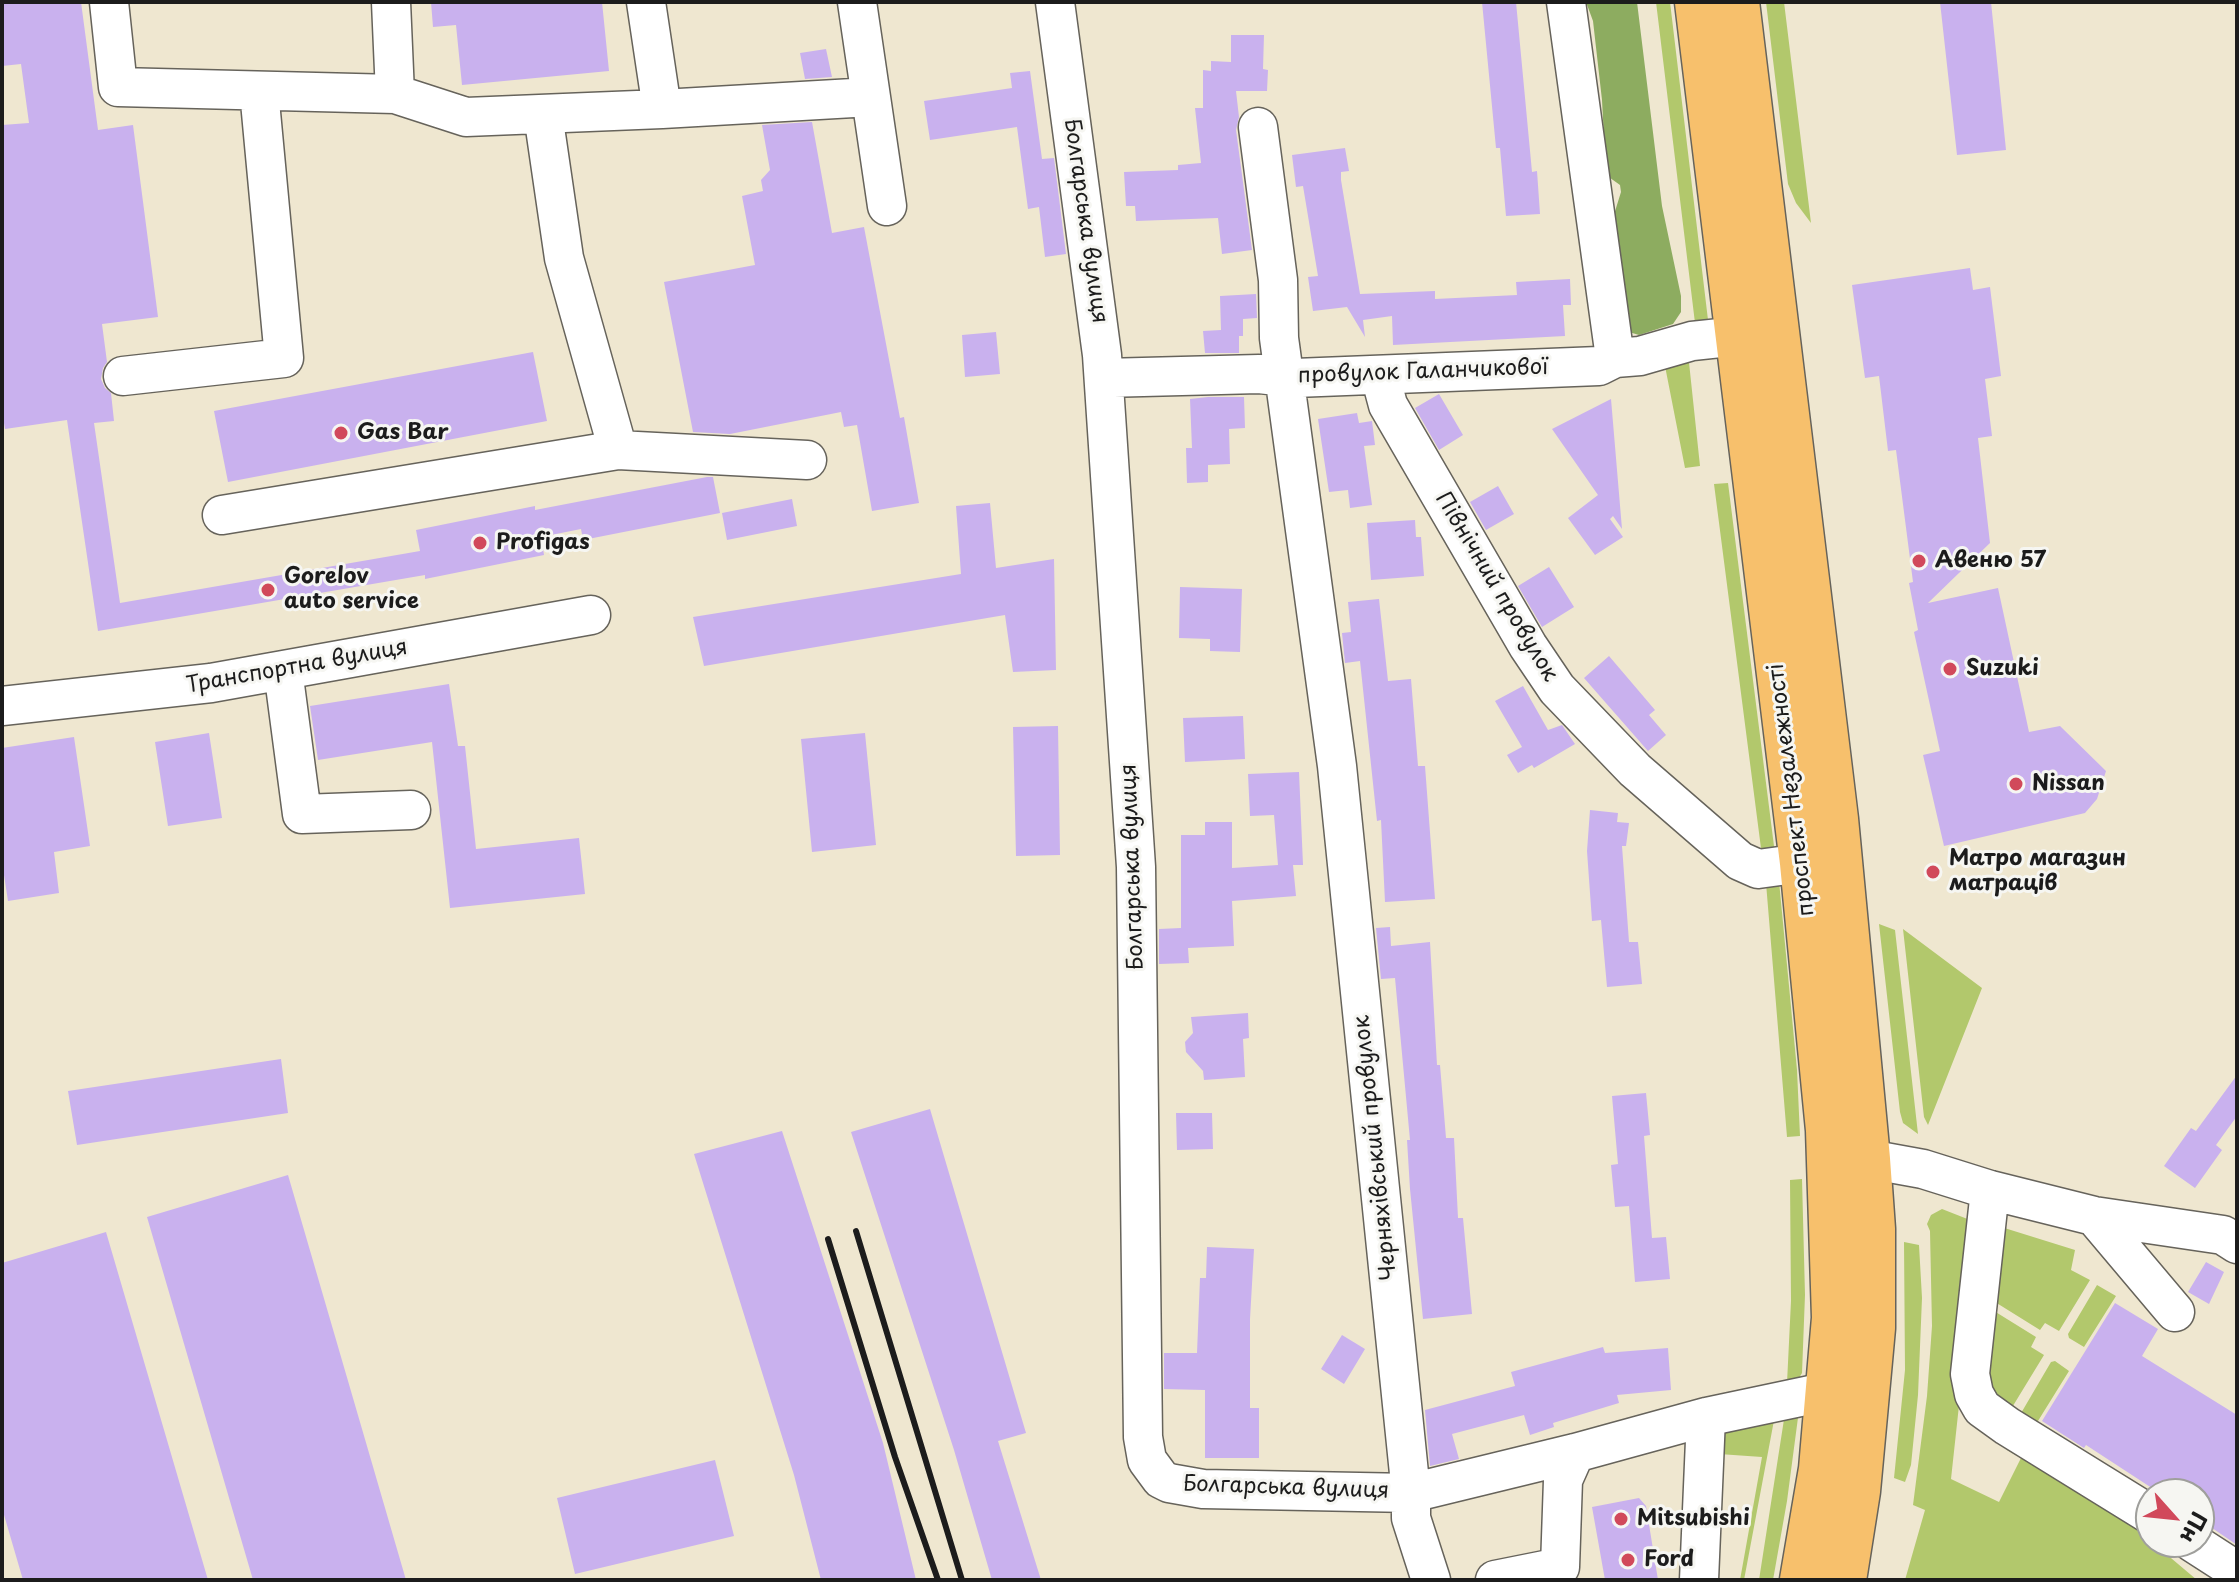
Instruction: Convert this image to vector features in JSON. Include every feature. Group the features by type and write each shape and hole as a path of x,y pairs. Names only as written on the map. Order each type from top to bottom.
{"main road":[{"name":"проспект Незалежності","path":"1697,2 1802,863 1828,1130 1834,1318 1821,1469 1802,1580"},
{"name":"проспект Незалежності","path":"1737,2 1836,819 1873,1229 1873,1328 1858,1491 1844,1580"}],"street":[{"path":"109,2 118,87 395,94 466,117 871,97"},
{"path":"391,2 395,94"},
{"path":"646,2 662,109"},
{"path":"857,2 887,206"},
{"name":"Болгарська вулиця","path":"1055,2 1104,378 1136,867 1143,1437 1147,1460 1161,1479 1193,1488 1411,1493"},
{"path":"1566,2 1615,358"},
{"path":"123,376 284,358 259,91"},
{"path":"543,114 564,258 618,450"},
{"name":"Черняхівський провулок","path":"1258,127 1278,280 1279,338 1338,782 1411,1493 1411,1518 1431,1580"},
{"name":"провулок Галанчикової","path":"1104,378 1380,375 1599,366 1615,358 1640,356 1692,341 1739,336"},
{"name":"Північний провулок","path":"1380,375 1388,405 1528,646 1557,689 1635,770 1740,861 1758,869 1802,863"},
{"path":"222,515 618,450 807,460"},
{"name":"Транспортна вулиця","path":"2,706 211,683 591,615"},
{"path":"283,670 302,814 411,810"},
{"path":"1868,1159 1923,1169 1990,1190 2094,1216 2223,1235 2237,1244"},
{"path":"1990,1190 1970,1374 1974,1394 1982,1408 2007,1426 2135,1505"},
{"path":"2094,1216 2175,1312"},
{"path":"1411,1493 1706,1417 1829,1391"},
{"path":"1699,1580 1706,1417"},
{"path":"1495,1580 1560,1567 1563,1480 1575,1453"},
{"path":"2215,1557 2237,1571"}],"green space":[{"path":"1586,2 1637,2 1662,206 1681,296 1681,312 1673,324 1639,335 1629,332 1612,221 1621,192 1620,185 1606,175 1593,21"},
{"path":"1656,2 1670,2 1708,320 1695,323"},
{"path":"1766,2 1784,2 1811,223 1796,203 1788,184"},
{"path":"1688,353 1700,466 1685,468 1664,361"},
{"path":"1728,483 1775,854 1762,856 1714,484"},
{"path":"1779,881 1797,1070 1800,1136 1787,1137 1766,883"},
{"path":"1879,924 1895,930 1918,1134 1903,1123 1900,1112"},
{"path":"1903,929 1982,988 1928,1125 1924,1117"},
{"path":"1802,1179 1805,1295 1802,1373 1799,1378 1787,1383 1791,1301 1790,1180"},
{"path":"1942,1209 1970,1220 1970,1304 1951,1479 1999,1502 2021,1458 2007,1450 2012,1448 2120,1515 2135,1528 2135,1558 2171,1558 2197,1580 1905,1580 1925,1510 1913,1505 1927,1396 1932,1326 1930,1231 1927,1224 1931,1215"},
{"path":"1998,1226 2075,1250 2071,1270 2090,1280 2059,1331 2045,1323 2040,1330 1987,1297"},
{"path":"1904,1242 1919,1245 1922,1298 1918,1395 1911,1465 1905,1482 1894,1478 1905,1370"},
{"path":"2097,1285 2116,1296 2084,1347 2069,1338 2068,1334"},
{"path":"1986,1306 2036,1337 2031,1347 2044,1355 2008,1414 1987,1398"},
{"path":"2055,1361 2069,1371 2033,1429 2017,1420 2051,1362"},
{"path":"1799,1410 1773,1580 1759,1580 1785,1413"},
{"path":"1775,1415 1744,1580 1740,1580 1762,1457 1719,1454 1712,1430"}],"building":[{"path":"2,2 81,2 98,130 133,125 158,317 102,324 107,362 101,379 111,393 114,421 94,423 120,603 420,551 416,530 707,477 713,477 720,513 583,540 581,529 541,537 544,555 425,579 425,575 98,631 67,420 5,429 2,411 2,125 29,123 21,64 2,66"},
{"path":"431,2 602,2 609,71 462,85 456,25 433,27"},
{"path":"1482,2 1516,2 1532,172 1537,171 1540,214 1506,216"},
{"path":"1940,2 1991,2 2006,150 1957,155"},
{"path":"1231,35 1264,35 1263,69 1268,70 1267,91 1236,91 1239,117 1236,130 1252,250 1222,254 1218,218 1136,221 1135,206 1126,206 1124,172 1178,170 1178,165 1201,163 1195,108 1203,108 1203,70 1211,71 1211,61 1231,62"},
{"path":"826,49 832,77 805,79 800,53"},
{"path":"1030,71 1042,159 1054,158 1066,254 1045,257 1039,207 1028,209 1017,127 930,140 924,101 1012,88 1010,73"},
{"path":"812,122 832,233 864,227 919,503 872,511 857,425 844,427 841,412 730,434 693,432 664,282 755,265 742,196 763,191 761,180 770,170 762,125"},
{"path":"1345,148 1349,171 1341,172 1341,180 1360,294 1435,291 1435,299 1517,295 1516,282 1570,279 1571,305 1563,305 1565,336 1393,345 1392,316 1363,320 1365,337 1347,307 1313,311 1308,277 1318,276 1303,186 1296,187 1292,155"},
{"path":"1970,268 1973,290 1990,287 2001,376 1985,379 1992,436 1978,438 1990,543 1928,603 1998,588 2029,732 2060,726 2106,771 2097,799 2085,813 1944,846 1923,755 1940,751 1914,632 1918,630 1909,583 1913,582 1896,450 1888,451 1879,376 1865,378 1852,285"},
{"path":"1256,294 1257,318 1243,319 1239,353 1205,353 1203,331 1221,330 1220,296"},
{"path":"996,332 1000,374 965,377 962,335"},
{"path":"533,352 547,421 228,482 214,411"},
{"path":"1439,394 1463,435 1439,450 1415,408"},
{"path":"1244,397 1245,428 1229,429 1230,464 1208,465 1208,482 1187,483 1186,448 1192,448 1190,399"},
{"path":"1611,399 1622,529 1613,516 1610,519 1623,537 1595,555 1568,518 1598,495 1552,429"},
{"path":"1357,413 1359,423 1372,421 1375,445 1364,446 1372,505 1350,508 1348,490 1329,492 1318,419"},
{"path":"1498,486 1514,514 1486,530 1470,502"},
{"path":"792,499 797,526 727,540 722,513"},
{"path":"990,503 996,568 1054,559 1056,670 1013,672 1005,615 704,666 693,617 961,574 956,506"},
{"path":"1415,520 1416,537 1421,537 1424,576 1371,580 1367,523"},
{"path":"1549,567 1574,607 1542,627 1518,586"},
{"path":"1180,587 1242,589 1240,652 1210,651 1210,639 1179,638"},
{"path":"1379,599 1388,681 1411,679 1418,766 1425,766 1435,899 1385,902 1381,820 1377,821 1360,661 1345,663 1342,633 1351,632 1348,602"},
{"path":"1609,656 1655,710 1649,715 1666,735 1648,751 1584,678"},
{"path":"449,684 458,746 465,746 476,849 579,838 585,894 450,908 432,742 318,760 310,706"},
{"path":"1523,686 1548,730 1562,725 1575,744 1534,768 1532,765 1518,773 1507,755 1522,747 1495,701"},
{"path":"1243,716 1245,759 1185,762 1183,718"},
{"path":"1058,726 1060,855 1016,856 1013,727"},
{"path":"209,733 222,818 168,826 155,742"},
{"path":"865,733 876,845 812,852 801,739"},
{"path":"74,737 90,846 54,852 59,893 8,901 2,862 2,748"},
{"path":"1299,772 1303,865 1293,865 1296,896 1232,901 1234,946 1188,948 1189,963 1159,964 1159,929 1181,928 1181,835 1205,835 1205,822 1232,822 1232,868 1278,865 1274,815 1250,816 1248,774"},
{"path":"1590,810 1618,813 1617,822 1629,823 1626,846 1622,846 1629,942 1638,942 1642,984 1607,987 1601,920 1592,921 1587,851"},
{"path":"1390,927 1391,946 1430,942 1437,1065 1440,1065 1446,1138 1454,1138 1458,1218 1463,1218 1472,1314 1423,1319 1395,978 1381,979 1376,928"},
{"path":"1248,1013 1249,1038 1243,1039 1245,1077 1204,1080 1203,1071 1186,1052 1185,1042 1193,1033 1191,1017"},
{"path":"281,1059 288,1113 77,1145 68,1091"},
{"path":"2237,1075 2237,1116 2216,1145 2222,1150 2195,1188 2164,1166 2191,1128 2196,1131"},
{"path":"1646,1093 1650,1135 1644,1136 1652,1238 1666,1237 1670,1279 1635,1282 1629,1206 1615,1207 1611,1165 1618,1164 1612,1096"},
{"path":"930,1109 1026,1433 998,1441 1041,1580 992,1580 954,1450 851,1132"},
{"path":"1176,1113 1212,1113 1213,1149 1177,1150"},
{"path":"782,1131 883,1443 916,1580 821,1580 794,1475 694,1154"},
{"path":"288,1175 406,1580 253,1580 147,1217"},
{"path":"106,1232 208,1580 23,1580 2,1508 2,1263"},
{"path":"1207,1247 1254,1249 1250,1408 1259,1408 1259,1458 1205,1458 1205,1390 1164,1389 1164,1353 1197,1353 1200,1278 1206,1278"},
{"path":"2206,1262 2224,1272 2209,1304 2188,1292"},
{"path":"2115,1303 2158,1329 2142,1356 2237,1415 2237,1545 2215,1530 2215,1478 2137,1478 2042,1421"},
{"path":"1342,1335 1365,1349 1344,1384 1321,1369"},
{"path":"1603,1347 1605,1353 1668,1348 1671,1390 1617,1395 1619,1403 1553,1423 1554,1427 1530,1435 1524,1415 1452,1434 1459,1459 1430,1466 1425,1410 1515,1386 1511,1372"},
{"path":"715,1460 734,1536 575,1574 557,1498"},
{"path":"1639,1498 1646,1506 1658,1580 1605,1580 1592,1507"}],"railway":[{"path":"856,1231 962,1580"},
{"path":"828,1239 895,1457 938,1580"}],"place":[{"name":"Gas Bar","path":"341,433"},
{"name":"Profigas","path":"480,543"},
{"name":"Авеню 57","path":"1919,561"},
{"name":"Gorelov auto service","path":"268,590"},
{"name":"Suzuki","path":"1950,669"},
{"name":"Nissan","path":"2016,784"},
{"name":"Матро магазин матраців","path":"1933,872"},
{"name":"Mitsubishi","path":"1621,1519"},
{"name":"Ford","path":"1628,1560"}]}
